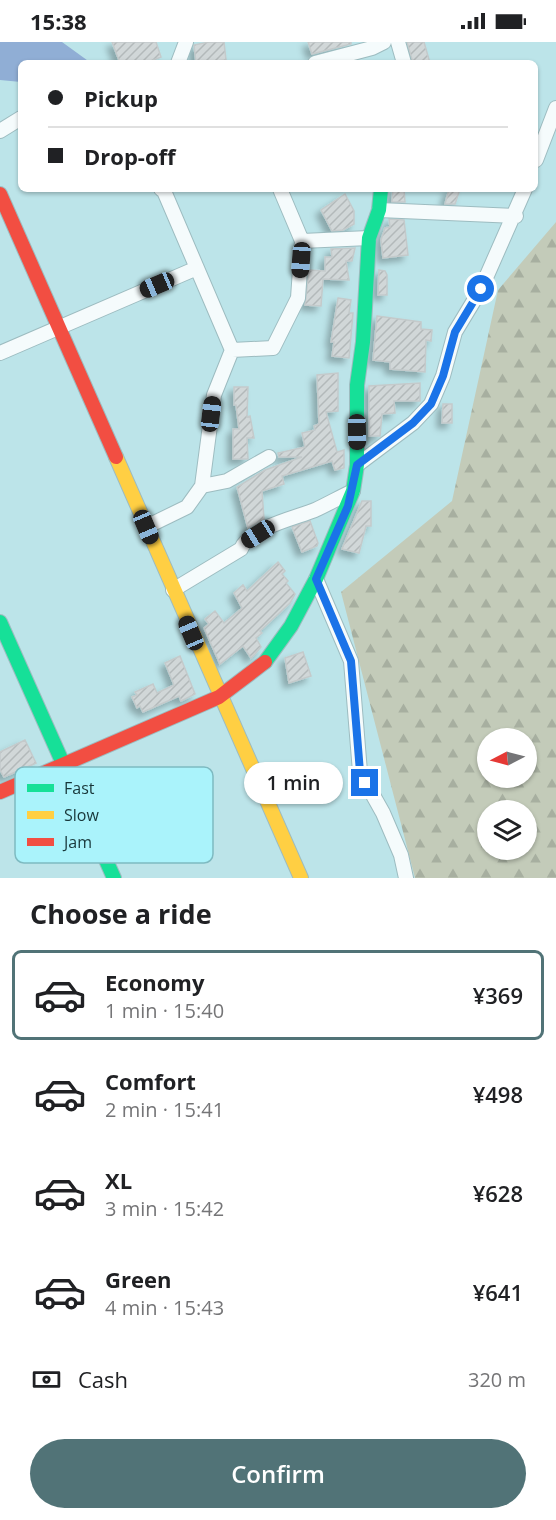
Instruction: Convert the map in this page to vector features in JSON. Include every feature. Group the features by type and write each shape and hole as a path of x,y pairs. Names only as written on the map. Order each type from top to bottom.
{"street":[{"path":"179,60 186,42"},
{"path":"398,42 403,60"},
{"path":"326,60 378,45"},
{"path":"366,60 378,45"},
{"path":"538,155 556,108"},
{"path":"0,131 18,120"},
{"path":"146,527 187,507 202,486 214,395 232,350 166,192"},
{"path":"232,350 273,348 298,298 302,241 281,192"},
{"path":"57,767 219,697 264,663 291,626 316,579 353,490 357,465 357,385 363,342 369,238 379,210 381,192"},
{"path":"357,465 413,423 431,404 443,376 455,332 481,289 516,216 524,192"},
{"path":"0,194 219,697 301,878"},
{"path":"379,210 516,216"},
{"path":"302,241 369,238"},
{"path":"0,353 197,268"},
{"path":"202,486 227,481 269,457"},
{"path":"173,590 241,549 243,543 274,524 313,510 353,490"},
{"path":"316,579 351,661 360,772 383,813 401,855 406,878"},
{"path":"0,622 65,767"},
{"path":"0,792 15,785"},
{"path":"107,863 114,878"}],"green space":[{"path":"556,222 556,878 415,878 341,592 452,501 498,290"}],"water":[{"path":"0,42 62,42 87,60 18,60 18,82 0,80"}],"building":[{"path":"112,42 156,42 161,57 153,60 119,60"},
{"path":"224,42 226,60 196,60 194,45"},
{"path":"308,42 351,42 351,44 312,54"},
{"path":"407,42 424,42 429,60 412,60"},
{"path":"393,192 404,192 405,202 392,202"},
{"path":"448,192 459,192 455,204 445,204"},
{"path":"345,194 354,211 354,224 343,230 332,231 321,210"},
{"path":"389,219 404,220 408,255 383,258 381,240 385,228 390,227"},
{"path":"355,248 352,261 346,261 349,280 323,279 321,306 305,305 309,270 325,271 325,257 332,257 331,249"},
{"path":"379,270 385,271 387,275 387,295 378,295"},
{"path":"338,298 351,300 349,313 353,313 349,358 332,356 334,342 331,342"},
{"path":"377,316 421,322 421,329 432,330 431,341 426,340 425,372 390,369 390,362 373,360"},
{"path":"338,373 338,411 326,412 337,452 344,450 344,468 335,470 332,461 282,476 284,484 262,491 264,519 248,528 237,487 265,470 302,457 279,457 278,453 305,447 302,433 315,430 314,426 319,424 317,375"},
{"path":"420,383 420,401 394,401 395,413 382,414 380,436 369,436 369,386"},
{"path":"234,387 248,387 247,417 250,416 254,438 247,438 248,459 233,459 233,429 239,429 236,405 234,405"},
{"path":"443,404 452,404 452,423 442,423"},
{"path":"362,501 371,501 371,526 366,526 359,553 342,549"},
{"path":"310,521 318,543 317,546 302,552 292,527"},
{"path":"278,562 285,571 282,574 288,581 286,583 295,594 290,603 260,631 262,633 256,638 261,647 251,658 243,646 220,664 204,628 209,624 205,619 215,611 224,623 242,608 234,593 243,585 247,591"},
{"path":"303,652 311,676 289,683 285,658"},
{"path":"180,656 195,694 181,701 179,696 143,712 140,706 137,708 132,697 137,695 135,692 153,684 157,693 174,685 165,663"},
{"path":"25,740 36,763 27,767 15,767 15,772 4,777 0,770 0,752"}],"traffic: fast":[{"path":"265,662 291,626 316,579 353,491 357,465 357,385 363,342 369,238 379,210 381,192"},
{"path":"0,622 65,767"},
{"path":"107,863 114,878"}],"traffic: slow":[{"path":"116,457 301,878"}],"traffic: jam":[{"path":"0,194 116,457"},
{"path":"58,767 219,697 265,662"},
{"path":"0,792 15,785"}],"route":[{"path":"365,783 360,772 351,661 316,579 348,506 357,465 413,423 431,404 443,376 455,332 481,289"}]}
